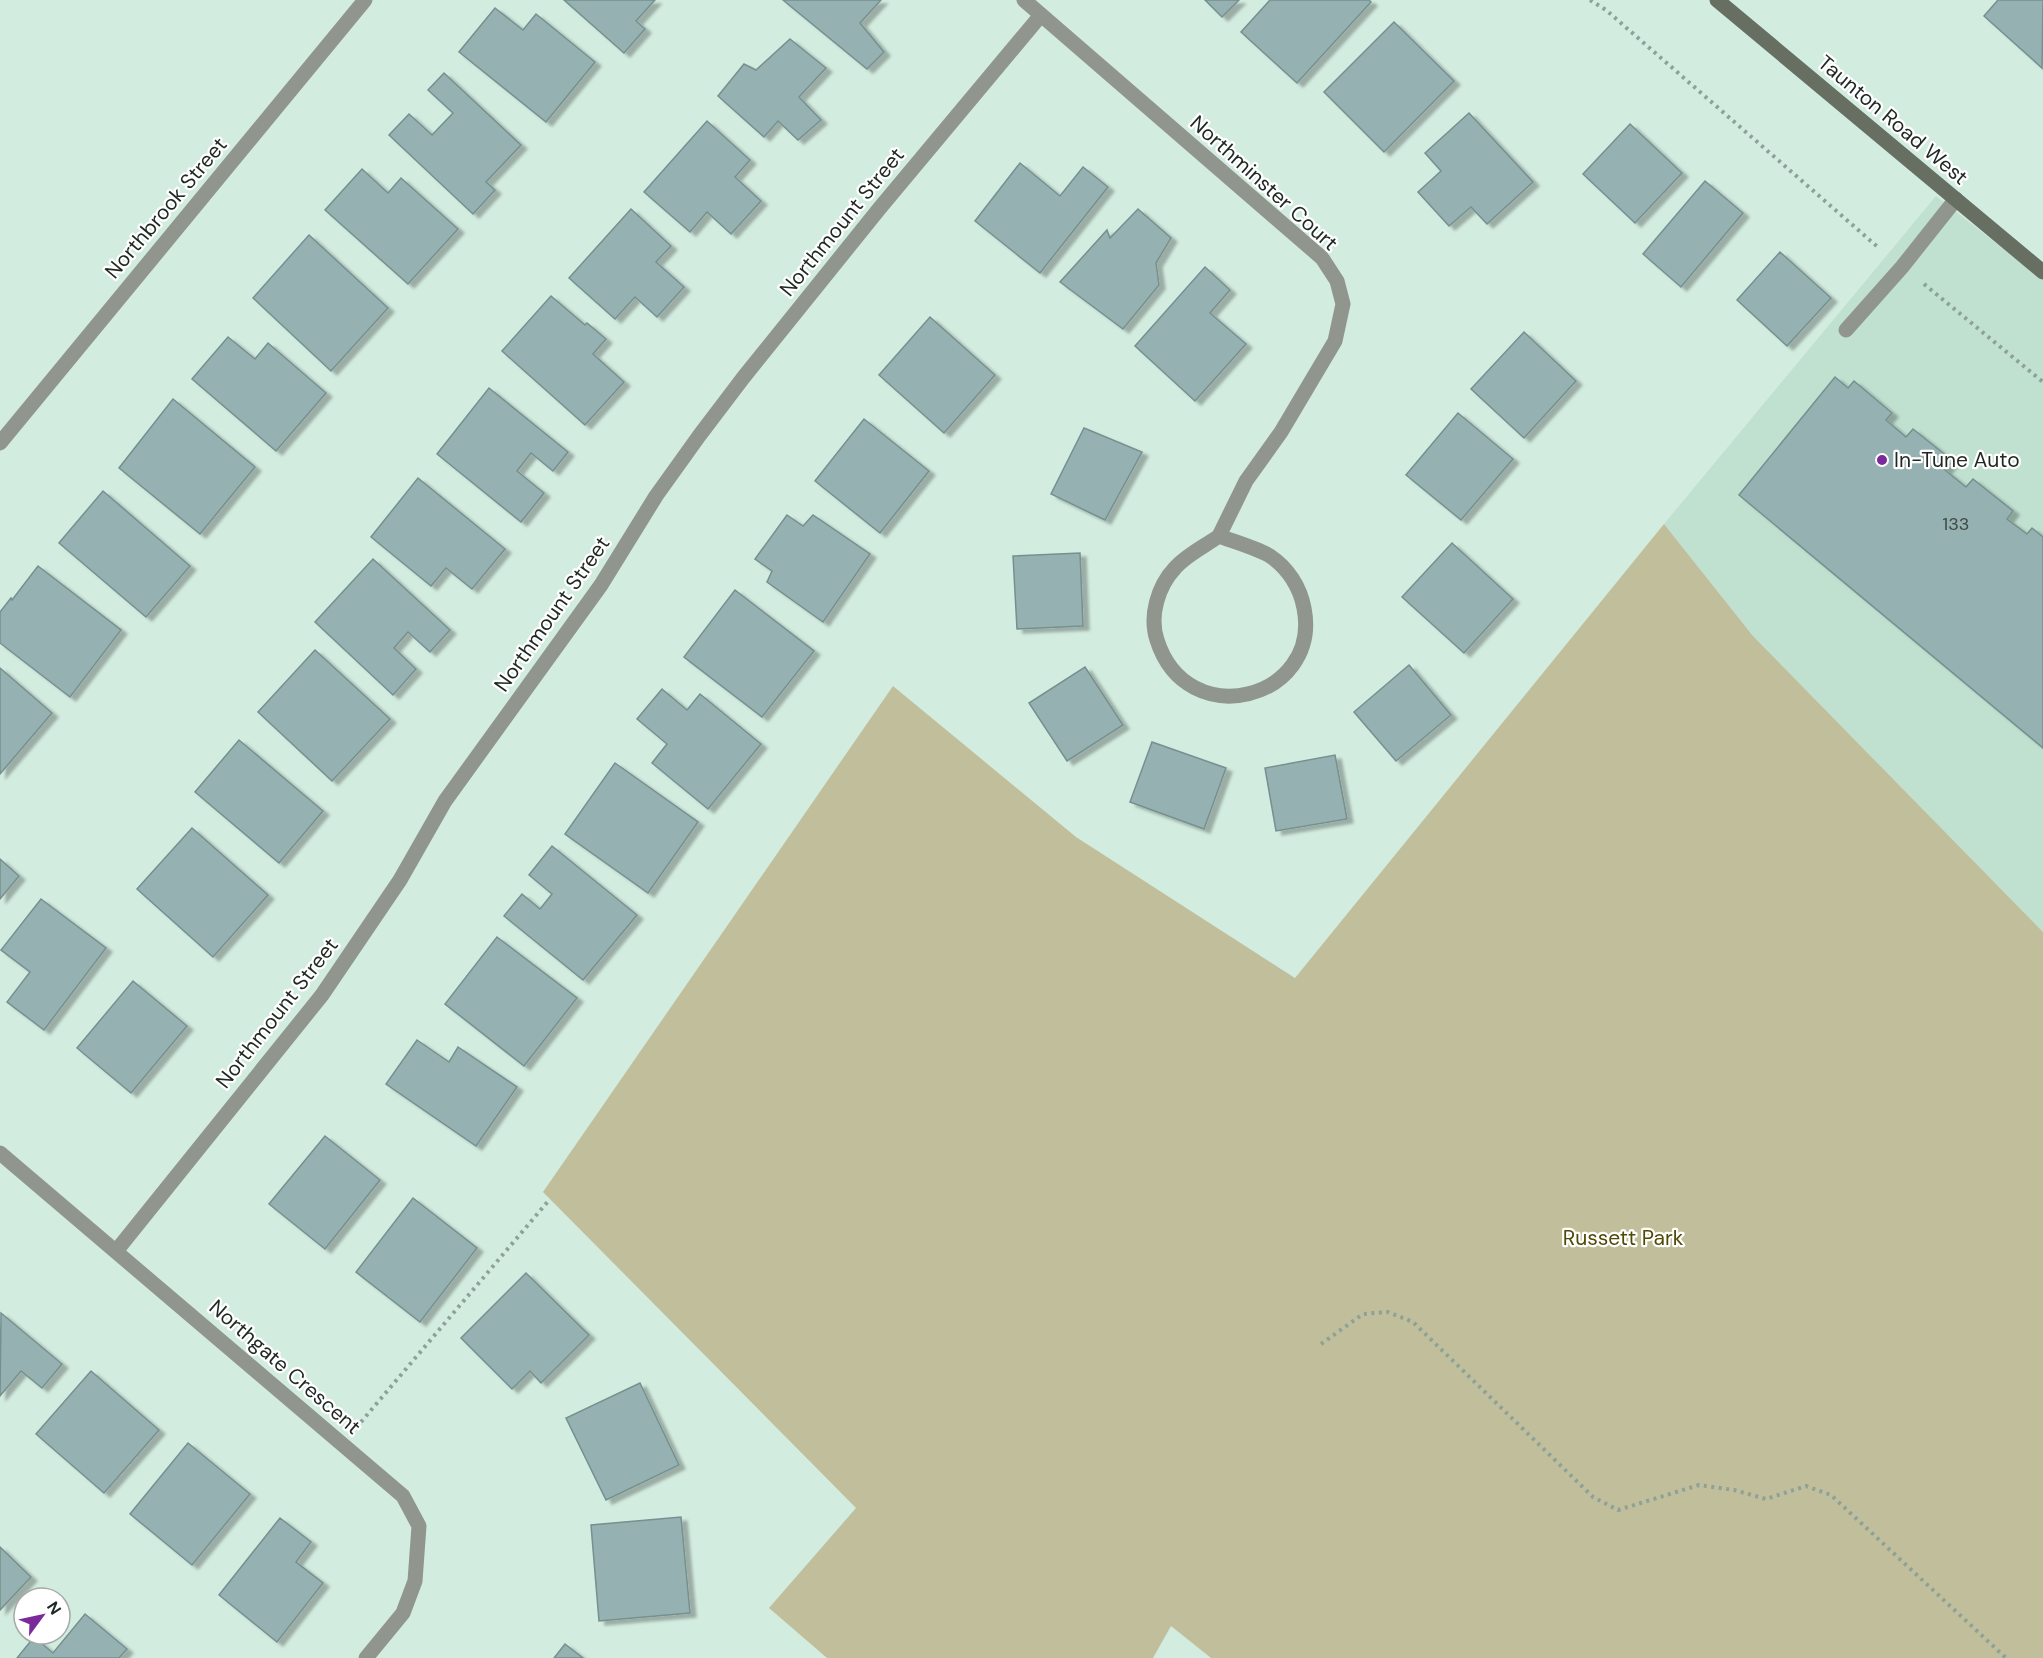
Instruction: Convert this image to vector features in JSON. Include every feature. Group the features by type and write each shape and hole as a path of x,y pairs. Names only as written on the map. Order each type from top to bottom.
{"main road":[{"name":"Taunton Road West","path":"1716,0 2043,272"}],"street":[{"name":"Northbrook Street","path":"0,443 365,0"},
{"name":"Northminster Court","path":"1024,0 1322,258 1337,281 1343,304 1335,340 1281,432 1246,481 1219,536 1176,567 1162,586 1155,609 1154,633 1162,656 1176,675 1195,689 1217,696 1244,696 1268,687 1289,670 1302,647 1306,621 1301,595 1288,572 1269,555 1219,536"},
{"name":"Northmount Street","path":"117,1250 322,995 400,880 445,801 601,585 656,496 693,444 743,378 879,210 1041,15"},
{"path":"1846,330 1902,267 1956,200"},
{"name":"Northgate Crescent","path":"0,1153 404,1496 419,1526 415,1581 403,1613 366,1658"}],"path":[{"path":"1590,0 1606,10 1866,237 2043,382"},
{"path":"343,1443 550,1199"},
{"path":"1321,1344 1364,1314 1388,1312 1413,1322 1593,1497 1618,1510 1699,1485 1734,1490 1766,1499 1806,1486 1831,1496 2006,1658"}],"shaded area":[{"path":"1936,196 2043,280 2043,932 1753,636 1664,524"}],"green space":[{"name":"Russett Park","path":"1664,524 1753,636 2043,932 2043,1658 1211,1658 1171,1626 1153,1658 827,1658 769,1608 856,1508 543,1192 893,686 1076,837 1295,978"}],"building":[{"path":"564,0 655,0 636,21 645,29 624,53"},
{"path":"783,0 881,0 860,23 884,52 867,69"},
{"path":"1205,0 1239,0 1222,17"},
{"path":"1270,0 1369,0 1371,2 1297,83 1241,32"},
{"path":"1998,0 2043,0 2042,68 1984,16"},
{"path":"495,8 523,30 536,14 595,62 546,122 459,52"},
{"path":"1394,22 1454,81 1384,152 1324,92"},
{"path":"790,39 826,68 799,97 821,120 798,140 778,121 764,137 718,96 744,64 756,70"},
{"path":"444,73 521,145 486,182 495,190 473,214 389,135 409,114 432,135 453,113 428,90"},
{"path":"1469,113 1533,182 1487,224 1471,207 1449,226 1418,192 1441,171 1425,153"},
{"path":"707,121 750,160 735,177 761,201 731,234 707,212 690,232 644,192"},
{"path":"1630,124 1682,173 1635,223 1583,174"},
{"path":"1020,163 1060,196 1083,167 1108,187 1040,273 975,221"},
{"path":"362,169 388,193 401,178 458,229 408,284 325,210"},
{"path":"1705,181 1743,213 1681,287 1643,254"},
{"path":"631,209 671,246 656,262 684,287 657,317 635,297 615,319 569,278"},
{"path":"1138,209 1171,238 1156,263 1159,285 1123,329 1060,282 1107,230 1110,238"},
{"path":"309,235 388,308 331,371 253,298"},
{"path":"1780,252 1831,298 1787,346 1737,300"},
{"path":"1205,267 1230,290 1210,313 1246,344 1195,401 1135,346"},
{"path":"551,296 585,325 587,323 606,339 593,354 624,382 585,425 502,351"},
{"path":"930,317 995,375 944,433 879,375"},
{"path":"1524,332 1576,381 1524,438 1471,389"},
{"path":"228,337 255,359 268,343 326,393 276,451 192,379"},
{"path":"1835,377 1848,388 1854,381 1892,413 1886,420 1906,437 1913,429 1953,461 1945,470 1966,487 1973,479 2013,511 2007,519 2027,534 2032,528 2043,537 2043,748 1739,495"},
{"path":"489,388 568,452 553,471 531,453 517,471 544,493 521,522 437,454"},
{"path":"173,399 255,467 200,534 119,468"},
{"path":"1458,413 1513,459 1461,520 1406,475"},
{"path":"864,419 929,471 880,533 815,481"},
{"path":"1084,428 1142,452 1105,520 1051,494"},
{"path":"418,478 505,549 472,589 446,568 431,586 371,537"},
{"path":"103,491 190,566 146,617 59,543"},
{"path":"787,515 803,526 813,515 870,554 823,622 767,582 772,571 755,559"},
{"path":"1452,543 1513,599 1464,653 1402,597"},
{"path":"1080,553 1083,626 1017,629 1013,556"},
{"path":"373,559 450,630 430,652 408,632 394,648 416,669 393,695 315,622"},
{"path":"38,566 121,630 70,697 0,643 0,612"},
{"path":"735,590 814,651 762,717 684,657"},
{"path":"315,650 390,719 332,781 258,712"},
{"path":"1409,665 1451,715 1396,761 1354,712"},
{"path":"1085,667 1123,725 1067,761 1029,703"},
{"path":"0,668 52,713 0,774"},
{"path":"662,689 687,710 700,694 761,744 708,809 652,763 667,744 637,719"},
{"path":"239,740 323,811 279,863 195,792"},
{"path":"1152,742 1226,768 1204,829 1130,802"},
{"path":"1335,755 1347,819 1276,831 1265,768"},
{"path":"615,763 698,822 648,893 565,834"},
{"path":"192,828 268,895 213,957 137,889"},
{"path":"552,846 637,915 583,980 504,916 522,894 540,909 552,894 529,875"},
{"path":"0,859 19,876 0,899"},
{"path":"41,899 106,948 44,1030 7,1002 30,972 1,950"},
{"path":"497,937 577,998 524,1066 445,1004"},
{"path":"133,981 187,1026 131,1093 77,1048"},
{"path":"417,1040 449,1062 458,1047 517,1087 476,1146 386,1084"},
{"path":"325,1136 380,1180 325,1249 269,1204"},
{"path":"413,1198 477,1248 420,1322 356,1272"},
{"path":"526,1273 589,1335 541,1383 530,1371 512,1389 461,1338"},
{"path":"1,1313 62,1364 42,1388 21,1371 0,1396"},
{"path":"91,1371 159,1430 104,1493 36,1434"},
{"path":"640,1383 679,1465 606,1500 566,1418"},
{"path":"188,1443 250,1494 192,1565 130,1514"},
{"path":"681,1517 690,1613 599,1621 591,1525"},
{"path":"280,1518 311,1542 296,1562 323,1583 277,1642 219,1595"},
{"path":"0,1547 31,1577 23,1586 12,1586 12,1597 0,1610"},
{"path":"85,1614 127,1649 119,1658 17,1658 27,1646 45,1646 53,1653 59,1646 72,1646 72,1630"},
{"path":"565,1644 583,1658 554,1658"}],"place":[{"name":"In-Tune Auto","path":"1882,460"}]}
